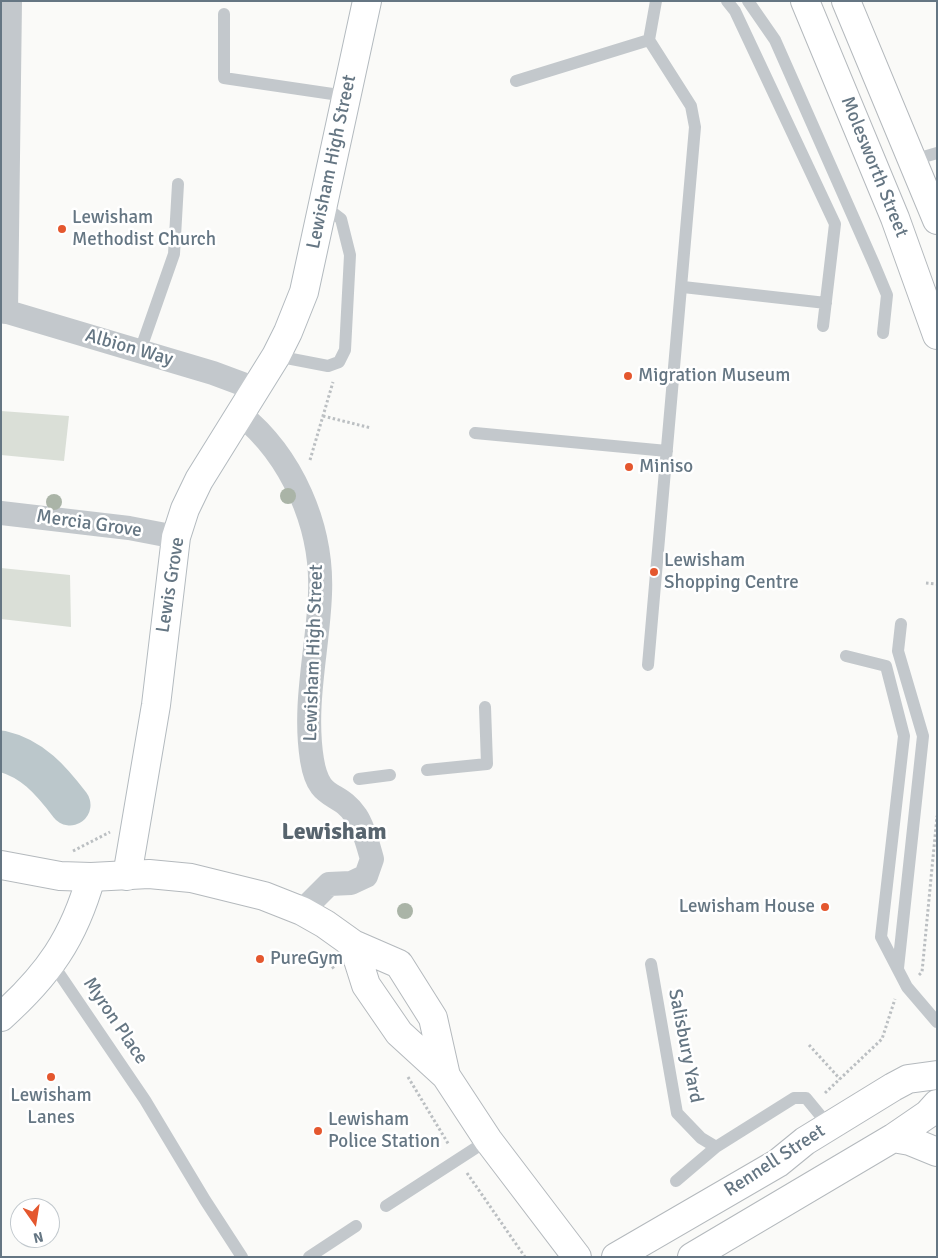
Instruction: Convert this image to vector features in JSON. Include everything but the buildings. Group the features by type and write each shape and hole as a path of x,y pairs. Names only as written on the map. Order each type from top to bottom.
{"main road":[{"name":"Lewisham High Street","path":"293,321 304,292 368,1"},
{"name":"Molesworth Street","path":"805,1 895,218 937,335"},
{"name":"Molesworth Street","path":"846,1 925,157 937,220"},
{"name":"Lewis Grove","path":"127,876 156,705 176,537 185,509 199,480 276,356 293,321"},
{"path":"1,865 60,876 91,877 149,874 191,878 264,896 302,911 325,924 353,944 398,964 433,1018 446,1076"},
{"path":"1,1017 52,963 75,924 91,877"},
{"path":"353,944 366,985 399,1033 446,1076 488,1140 577,1257"},
{"name":"Rennell Street","path":"616,1257 778,1163 805,1141 908,1079 937,1075"},
{"name":"Rennell Street","path":"692,1257 893,1138 928,1114 937,1104"},
{"path":"893,1138 910,1141 937,1152"}],"street":[{"path":"4,311 10,1"},
{"name":"Albion Way","path":"4,311 213,373 256,389"},
{"name":"Lewisham High Street","path":"240,414 267,439 300,492 310,520 318,556 320,593 310,694 312,759 316,780 327,795 343,803 356,816 372,859 366,876 351,883 329,884 302,911"},
{"name":"Mercia Grove","path":"1,513 120,527 176,537"}],"lane":[{"path":"648,665 683,287 695,126 691,106 649,40 656,1"},
{"path":"727,1 735,11 835,224 823,326"},
{"path":"748,1 774,40 887,295 883,333"},
{"path":"224,14 224,78 346,96"},
{"path":"516,81 649,40"},
{"path":"140,351 174,254 178,184"},
{"path":"276,356 328,366 339,362 345,350 350,255 341,219 324,206"},
{"path":"683,287 826,303"},
{"path":"475,433 667,451"},
{"path":"898,968 923,736 898,651 900,624"},
{"path":"846,656 886,666 904,736 882,937 906,987 937,1022"},
{"path":"427,770 487,764 485,707"},
{"path":"359,779 390,776"},
{"name":"Myron Place","path":"52,963 145,1100 204,1200 242,1257"},
{"name":"Salisbury Yard","path":"651,964 677,1113 701,1138 716,1147"},
{"path":"676,1182 716,1147 794,1098 806,1098 813,1104 829,1126"},
{"path":"386,1206 488,1140"},
{"path":"309,1257 356,1226"}],"path":[{"path":"300,492 339,362"},
{"path":"323,416 371,428"},
{"path":"926,583 937,584"},
{"path":"922,972 937,816"},
{"path":"67,854 112,830"},
{"path":"813,1104 882,1039 894,1000"},
{"path":"809,1044 840,1079"}],"shaded area":[{"path":"1,411 69,416 64,461 1,455"},
{"path":"1,568 70,575 71,627 1,619"}],"waterway":[{"path":"1,751 22,759 40,771 70,805"}],"place":[{"name":"Lewisham Methodist Church","path":"62,229"},
{"name":"Migration Museum","path":"628,376"},
{"name":"Miniso","path":"629,467"},
{"name":"Lewisham Shopping Centre","path":"654,572"},
{"name":"Lewisham House","path":"825,907"},
{"name":"PureGym","path":"260,959"},
{"name":"Lewisham Lanes","path":"51,1077"},
{"name":"Lewisham Police Station","path":"318,1131"}],"district":[{"name":"Lewisham","path":"334,833"}]}
